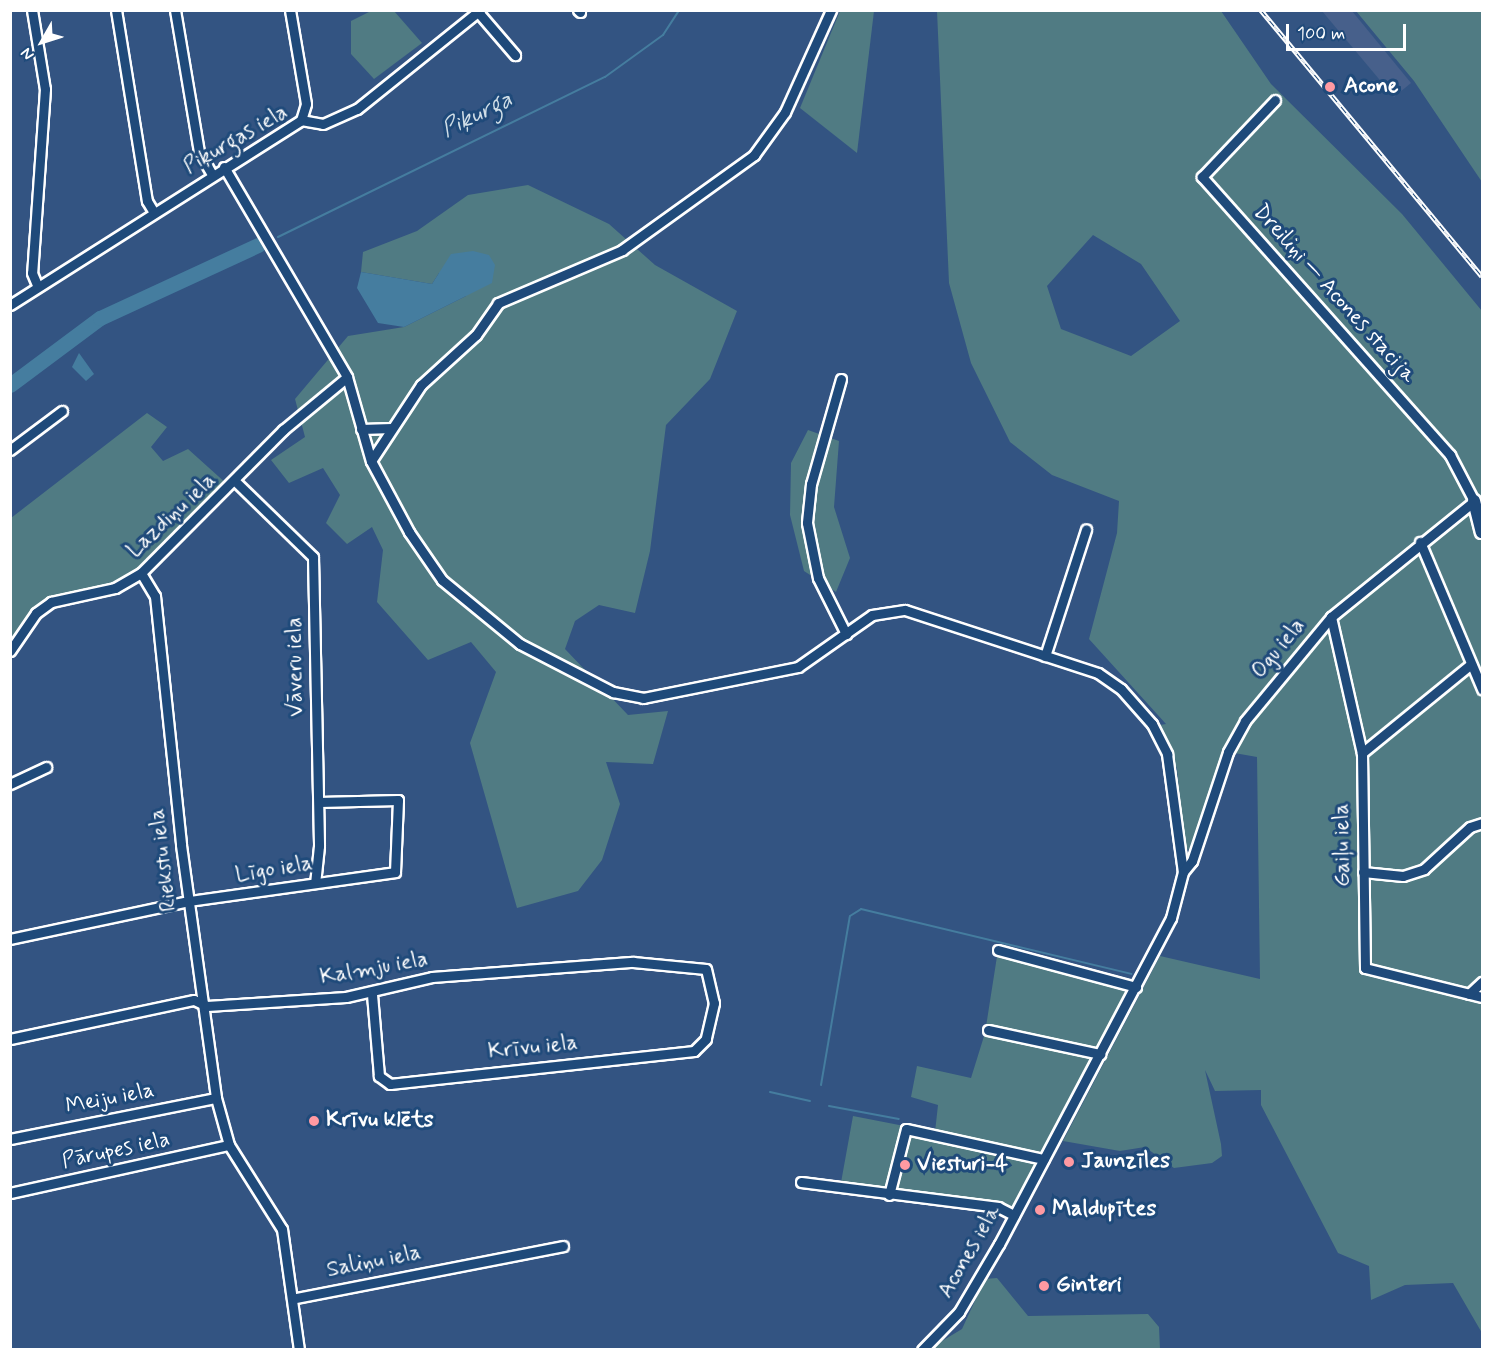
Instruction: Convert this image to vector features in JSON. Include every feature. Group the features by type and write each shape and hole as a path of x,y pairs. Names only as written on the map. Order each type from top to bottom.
{"street":[{"path":"32,10 45,89 32,273 37,285"},
{"path":"116,10 147,201 153,211"},
{"path":"175,10 199,152 211,173"},
{"path":"290,10 306,104 301,120"},
{"path":"371,461 421,385 476,335 498,303 622,250 754,155 785,112 831,10"},
{"name":"Piķurgas iela","path":"10,305 37,285 211,173 301,120 323,124 357,109 479,11 515,55"},
{"name":"Dreiliņi — Acones stacija","path":"1275,100 1202,177 1450,455 1474,501 1482,532"},
{"path":"224,167 347,377 371,461 427,560 461,598 520,644 613,692 643,698 782,672 814,658 872,615 905,610 1098,673 1121,689 1152,724 1167,754 1183,873"},
{"name":"Lazdiņu iela","path":"10,651 36,613 51,602 115,588 141,573 236,482 283,430 347,377"},
{"path":"841,379 811,484 807,523 818,578 846,634"},
{"path":"10,450 62,411"},
{"path":"361,429 392,429"},
{"name":"Vāveru iela","path":"236,482 313,557 319,802 315,883"},
{"name":"Ogu iela","path":"1183,873 1192,861 1234,740 1331,617 1420,542 1474,501"},
{"path":"1045,656 1086,530"},
{"path":"1420,542 1482,689"},
{"name":"Riekstu iela","path":"141,573 155,596 189,901 207,1006 216,1098 229,1145 282,1229 296,1298 299,1350"},
{"name":"Gaiļu iela","path":"1331,617 1362,753 1365,968 1482,997"},
{"path":"1362,753 1470,665"},
{"path":"10,784 46,767"},
{"name":"Līgo iela","path":"10,939 189,901 395,872 398,800 319,802"},
{"path":"1363,872 1403,876 1424,869 1470,827 1482,823"},
{"name":"Acones iela","path":"922,1350 959,1312 1014,1215 1171,918 1183,873"},
{"path":"998,950 1136,987"},
{"name":"Kalmju iela","path":"10,1039 194,1000 207,1006 372,994 432,977 633,962 712,973"},
{"name":"Krīvu iela","path":"372,994 379,1076 390,1084 694,1051 711,1024 712,973"},
{"path":"1469,994 1482,982"},
{"path":"988,1030 1100,1054"},
{"name":"Meiju iela","path":"10,1139 216,1098"},
{"path":"889,1195 906,1129 1044,1159"},
{"name":"Pārupes iela","path":"10,1193 229,1145"},
{"path":"801,1182 889,1195 998,1207 1014,1215"},
{"name":"Saliņu iela","path":"296,1298 563,1246"}],"shaded area":[{"path":"1322,11 1352,11 1411,83 1394,97"},
{"path":"473,251 489,255 495,265 492,283 404,327 378,323 357,288 361,272 432,284 451,254"},
{"path":"79,353 94,374 86,381 72,367"}],"green space":[{"path":"371,11 394,11 422,43 374,79 351,54 351,21"},
{"path":"840,11 874,11 857,153 800,108"},
{"path":"937,11 1221,11 1271,84 1402,214 1482,311 1482,1333 1453,1283 1405,1285 1371,1300 1369,1266 1338,1253 1261,1105 1261,1090 1215,1091 1205,1070 1222,1156 1212,1163 1174,1168 1145,1147 1120,1151 1063,1141 1160,956 1260,979 1257,757 1223,751 1191,850 1185,849 1177,769 1160,725 1166,724 1089,639 1117,533 1119,501 1052,475 1010,442 971,363 949,283","holes":["1093,235 1141,264 1180,321 1131,356 1061,329 1047,286"]},
{"path":"1356,11 1482,11 1482,182 1414,81"},
{"path":"528,185 609,224 655,265 737,311 710,379 666,425 650,551 635,613 599,605 575,621 565,649 628,715 668,711 653,764 606,762 620,804 602,860 578,891 517,908 470,743 496,672 471,642 428,660 377,602 383,550 372,527 347,544 326,523 340,495 323,468 289,483 271,460 305,437 295,399 348,336 404,327 466,296 439,273 432,284 361,272 363,252 417,231 468,195"},
{"path":"147,413 167,427 151,447 163,461 188,449 228,485 133,572 115,583 53,597 32,611 11,644 11,518"},
{"path":"808,430 839,441 834,507 850,558 836,592 804,571 790,515 791,463"},
{"path":"998,950 1136,987 1014,1215 998,1207 840,1188 853,1116 935,1132 938,1105 911,1097 917,1066 971,1078 985,1033"},
{"path":"997,1278 1028,1316 1148,1314 1159,1327 1160,1349 927,1350 962,1329 985,1279"}],"waterway":[{"name":"Piķurga","path":"278,237 605,77 663,35 679,10"},
{"name":"Piķurga","path":"10,385 100,318 258,245"},
{"path":"821,1085 850,916 861,909 1131,974"},
{"path":"770,1092 810,1101"},
{"path":"829,1106 899,1119"}],"railway":[{"path":"1261,10 1482,276"}],"place":[{"name":"Acone","path":"1330,87"},
{"name":"Krīvu klēts","path":"314,1121"},
{"name":"Jaunzīles","path":"1069,1162"},
{"name":"Viesturi-4","path":"905,1165"},
{"name":"Maldupītes","path":"1040,1210"},
{"name":"Ginteri","path":"1044,1286"}]}
